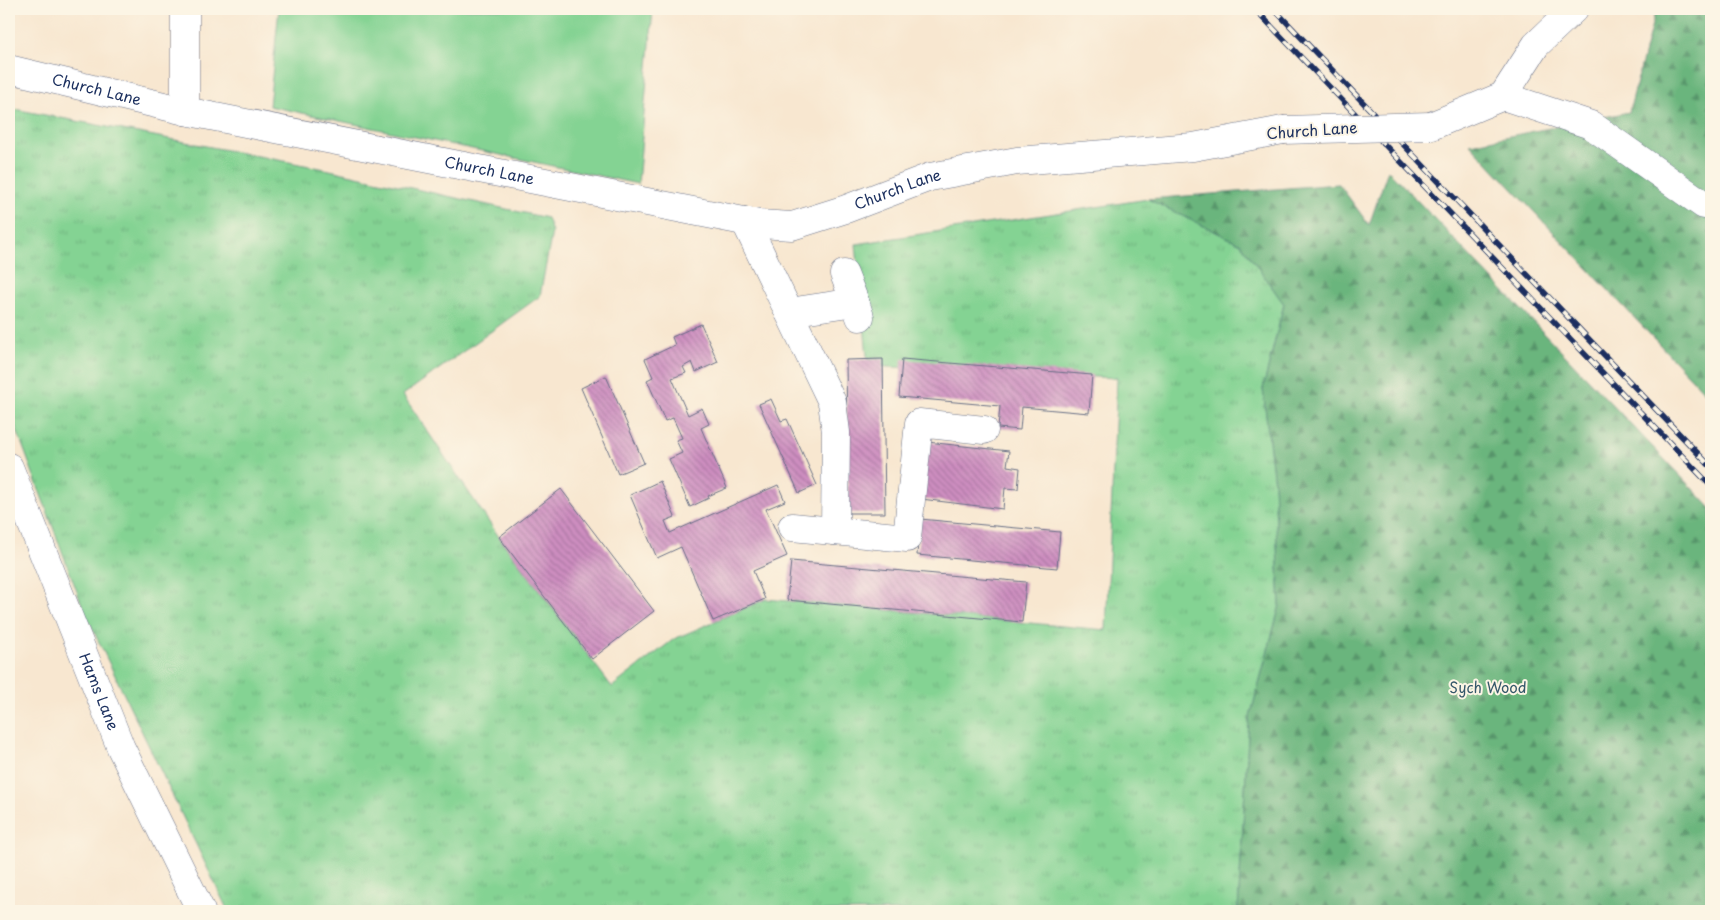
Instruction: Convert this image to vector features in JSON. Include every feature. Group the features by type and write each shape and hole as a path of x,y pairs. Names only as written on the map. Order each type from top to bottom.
{"street":[{"path":"185,9 185,111"},
{"path":"1574,9 1536,45 1503,96 1591,125 1704,204 1711,206"},
{"name":"Church Lane","path":"9,69 185,111 745,221 792,226 846,209 930,178 1017,161 1194,147 1284,130 1431,126 1503,96"},
{"path":"745,221 832,402 836,432 835,531"},
{"path":"790,312 857,310 844,274"},
{"path":"792,527 907,538 919,423 984,430"},
{"name":"Hams Lane","path":"9,468 121,748 201,911"}],"green space":[{"path":"279,9 653,9 638,184 269,106"},
{"path":"1656,9 1711,9 1711,399 1470,144 1629,112"},
{"path":"9,108 325,169 547,218 552,232 540,296 403,395 499,537 612,687 674,639 766,599 1106,630 1117,378 868,366 856,244 1148,199 1241,244 1284,304 1263,389 1274,483 1280,605 1249,721 1238,911 228,911 85,613 9,409"},
{"name":"Sych Wood","path":"1388,170 1711,508 1711,911 1238,911 1249,721 1280,605 1274,483 1263,389 1284,304 1241,244 1148,199 1339,184 1369,225"}],"building":[{"path":"701,324 718,362 696,372 692,362 683,367 686,373 672,378 688,415 702,408 709,424 701,428 727,488 708,496 709,498 690,507 669,459 682,453 676,440 682,438 673,418 665,421 647,380 653,377 645,359 675,345 672,337"},
{"path":"883,359 885,513 848,513 846,360"},
{"path":"902,359 1092,375 1089,413 1022,407 1020,430 998,428 1000,406 899,397"},
{"path":"606,376 644,463 618,474 581,388"},
{"path":"771,399 781,421 787,419 817,485 799,493 759,404"},
{"path":"927,442 1009,451 1007,466 1020,468 1018,489 1005,488 1003,509 921,499"},
{"path":"660,481 675,517 665,521 670,533 778,485 785,501 766,509 787,556 753,571 765,599 713,621 681,547 657,558 630,495"},
{"path":"561,489 654,611 592,659 499,537"},
{"path":"920,519 1060,532 1057,568 917,555"},
{"path":"791,561 1026,582 1022,622 787,600"}],"railway":[{"path":"1255,9 1711,486"},
{"path":"1274,9 1711,467"}]}
